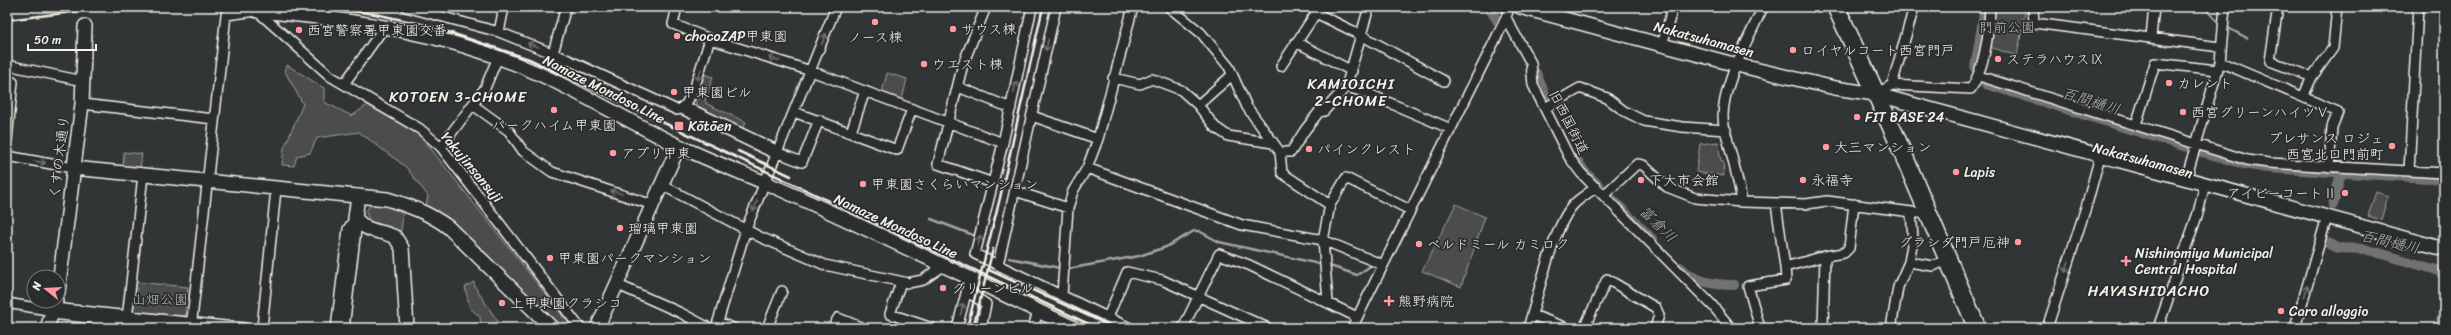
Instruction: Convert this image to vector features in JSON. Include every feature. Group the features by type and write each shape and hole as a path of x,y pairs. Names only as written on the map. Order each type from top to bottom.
{"highway":[{"path":"1836,7 1877,99 1919,213 1947,260 1977,328"}],"street":[{"path":"406,7 444,11 553,53 677,110 684,108 776,152 802,162 819,120"},
{"path":"499,32 504,7"},
{"path":"553,53 566,7"},
{"path":"677,7 673,24 710,39 811,70 1003,143"},
{"path":"733,328 717,325 746,229 836,7"},
{"path":"986,7 963,64 950,122 938,164 993,183"},
{"path":"1032,7 1003,143 975,254 1130,328"},
{"path":"998,265 1056,7"},
{"path":"1062,295 1068,208 1073,191 1087,168 1098,139 1133,7"},
{"path":"1169,7 1201,34 1229,67 1247,107 1280,152 1282,173 1330,205"},
{"path":"1280,152 1291,152 1319,112 1324,111 1346,87 1352,71 1369,7"},
{"path":"1352,328 1506,18 1509,7"},
{"path":"1662,45 1673,7"},
{"path":"1742,202 1739,178 1726,130 1724,109 1728,89 1737,65 1763,7"},
{"path":"1877,99 1892,85 1914,7"},
{"path":"1892,85 1971,89 1979,76 1990,21 1990,7"},
{"path":"2033,7 2034,23 2220,47"},
{"path":"2186,179 2218,66 2225,7"},
{"path":"2278,7 2270,60 2312,77"},
{"path":"2303,97 2312,77 2333,48 2337,7"},
{"path":"2409,171 2418,7"},
{"name":"Nakatsuhamasen","path":"1528,8 1737,65 1877,99 2204,189 2326,221 2444,249"},
{"path":"2151,37 2154,8"},
{"path":"191,325 226,15 255,9"},
{"name":"Namaze Mondoso Line","path":"255,9 343,19 385,26 439,38 498,57 587,96 679,146 764,182 1074,328"},
{"name":"Yakujinsansuji","path":"255,9 319,66 344,84 420,129 441,147 580,328"},
{"path":"1281,66 1316,13 1361,34 1444,81"},
{"name":"旧西国街道","path":"1506,18 1531,63 1533,85 1569,157 1596,187 1606,194 1668,263 1712,305 1731,328"},
{"name":"くすの木通り","path":"61,269 82,104 85,26"},
{"path":"344,84 385,26"},
{"path":"684,108 694,89 710,39"},
{"path":"1296,42 1352,71"},
{"path":"441,147 485,88 498,57"},
{"path":"2136,125 2154,62 2218,66 2303,97 2338,112 2332,127 2329,167"},
{"path":"7,65 83,80"},
{"path":"1198,105 1232,74"},
{"path":"1979,76 2247,160 2329,167 2444,173"},
{"path":"1113,78 1140,84 1152,79 1181,90 1198,105 1215,127 1228,136 1273,143"},
{"path":"7,140 13,82"},
{"path":"1908,86 1915,105"},
{"path":"958,87 1011,108"},
{"path":"1346,87 1364,92 1450,129"},
{"path":"1545,108 1580,88 1607,98 1624,111 1644,121 1726,130"},
{"path":"851,132 866,91"},
{"name":"Nakatsuhamasen","path":"1877,99 1915,105 2099,160 2186,179 2204,189"},
{"path":"82,104 214,119"},
{"path":"473,106 509,131 523,151 552,172 653,205"},
{"path":"794,112 897,150 912,108"},
{"path":"1032,116 1098,139"},
{"path":"597,328 679,146"},
{"path":"7,156 73,168 387,199 430,214 448,227 552,328"},
{"path":"2047,328 2079,230 2099,160"},
{"path":"1606,194 1637,164 1643,165 1667,187 1695,198 1742,202 1806,204 1827,201 1919,213 1909,262 1898,287 1891,328"},
{"path":"1087,168 1242,225 1323,240 1383,265"},
{"path":"126,322 143,175"},
{"path":"1328,302 1323,240 1330,205 1346,178 1410,210"},
{"path":"662,185 746,229 825,264 901,282 923,280 943,266"},
{"path":"1528,328 1546,265 1565,217 1574,205 1596,187"},
{"path":"262,328 276,189"},
{"path":"2158,328 2198,214 2204,189"},
{"path":"1015,191 1068,208"},
{"path":"344,328 356,230 355,218 358,196"},
{"path":"1760,328 1748,286 1786,280 1776,203"},
{"path":"1785,267 1825,256 1844,253 1849,248 1854,204"},
{"path":"336,328 348,229 355,218"},
{"path":"355,218 366,229 395,237 402,248 407,328"},
{"path":"2295,328 2326,221"},
{"name":"Nakatsuhamasen","path":"2326,221 2444,257"},
{"path":"1184,328 1219,254 1223,254 1328,302 1357,317"},
{"path":"1823,328 1825,256"},
{"path":"1909,262 1933,266 1947,260"},
{"path":"1108,317 1127,272 1162,280 1268,328"},
{"path":"957,328 970,278"},
{"path":"1584,328 1607,280 1656,308 1659,315 1655,328"},
{"path":"901,282 890,314 932,328"},
{"path":"616,284 681,313 708,328"},
{"path":"767,328 782,291"},
{"path":"966,291 986,304 981,328"},
{"path":"7,303 26,305"},
{"path":"47,328 54,309 126,322 175,328"},
{"path":"1033,328 1038,311"},
{"path":"1532,315 1567,328"},
{"path":"832,328 838,318 863,328"},
{"path":"126,322 244,328"}],"green space":[{"name":"門前公園","path":"1995,7 2026,7 2017,56 1990,47"},
{"path":"287,65 324,88 324,102 352,116 367,105 420,135 562,315 565,328 561,328 462,236 426,206 428,196 406,167 359,132 317,138 310,153 297,156 294,166 282,165 284,148 303,104 284,70"},
{"path":"887,73 907,79 902,100 882,93"},
{"path":"703,74 713,77 705,100 707,104 746,122 743,129 696,106 695,100"},
{"path":"1718,142 1721,161 1723,161 1724,176 1696,172 1700,144"},
{"path":"124,152 142,154 140,169 123,168"},
{"path":"2376,192 2388,196 2381,220 2368,216"},
{"path":"372,203 391,207 403,214 401,231 379,227 370,221 366,211"},
{"path":"1456,204 1485,217 1461,287 1422,271"},
{"name":"山畑公園","path":"135,282 188,287 185,317 132,311"},
{"path":"474,282 475,287 502,328 481,328 480,317 470,308 465,287"}],"waterway":[{"name":"百間樋川","path":"1975,68 1985,7"},
{"path":"2112,7 2159,7"},
{"path":"2204,7 2219,23"},
{"name":"富倉川","path":"1491,11 1499,23"},
{"path":"2228,28 2247,38"},
{"name":"富倉川","path":"1536,73 1548,102"},
{"name":"百間樋川","path":"1986,84 2187,147"},
{"name":"百間樋川","path":"2199,151 2244,164 2268,168 2444,179"},
{"name":"富倉川","path":"1576,159 1585,172 1652,239"},
{"name":"百間樋川","path":"2333,205 2341,173"},
{"path":"931,219 973,235"},
{"path":"1067,269 1139,256 1166,247 1194,231 1199,231 1219,242 1324,265"},
{"name":"百間樋川","path":"2328,243 2338,248 2365,249 2437,270 2444,276"},
{"path":"1009,258 1060,268"},
{"path":"1327,265 1357,275 1372,265"},
{"name":"富倉川","path":"1680,267 1692,276 1705,282 1734,285"},
{"name":"百間樋川","path":"2439,328 2444,310"},
{"path":"1539,312 1577,327"}],"railway":[{"path":"7,20 113,7"},
{"path":"325,7 375,14 430,26 529,59 1097,328"},
{"path":"967,328 1000,198 1043,7"},
{"path":"738,151 791,176"},
{"path":"973,328 993,249"},
{"path":"989,270 1115,328"}],"place":[{"name":"ノース棟","path":"875,22"},
{"name":"サウス棟","path":"953,29"},
{"name":"西宮警察署甲東園交番","path":"299,30"},
{"name":"chocoZAP甲東園","path":"677,36"},
{"name":"ロイヤルコート西宮門戸","path":"1793,50"},
{"name":"ステラハウスⅨ","path":"1998,59"},
{"name":"ウエスト棟","path":"924,64"},
{"name":"カレント","path":"2169,83"},
{"name":"甲東園ビル","path":"674,92"},
{"name":"パークハイム甲東園","path":"554,110"},
{"name":"西宮グリーンハイツⅤ","path":"2183,112"},
{"name":"FIT BASE 24","path":"1857,117"},
{"name":"Kōtōen","path":"679,126"},
{"name":"プレサンス ロジェ 西宮北口門前町","path":"2392,146"},
{"name":"大三マンション","path":"1826,147"},
{"name":"パインクレスト","path":"1309,149"},
{"name":"アプリ甲東","path":"613,153"},
{"name":"Lapis","path":"1956,172"},
{"name":"下大市会館","path":"1641,180"},
{"name":"永福寺","path":"1803,180"},
{"name":"甲東園さくらいマンション","path":"863,184"},
{"name":"アイビーコートⅡ","path":"2345,193"},
{"name":"瑠璃甲東園","path":"620,228"},
{"name":"グランダ門戸厄神","path":"2018,242"},
{"name":"ベルドミール カミロク","path":"1419,244"},
{"name":"甲東園パークマンション","path":"550,258"},
{"name":"Nishinomiya Municipal Central Hospital","path":"2126,261"},
{"name":"グリーンビル","path":"943,288"},
{"name":"熊野病院","path":"1389,301"},
{"name":"上甲東園クラシコ","path":"502,303"},
{"name":"Caro alloggio","path":"2281,311"}],"district":[{"name":"KAMIOICHI 2-CHOME","path":"1351,92"},
{"name":"KOTOEN 3-CHOME","path":"458,97"},
{"name":"HAYASHIDACHO","path":"2149,291"}]}
